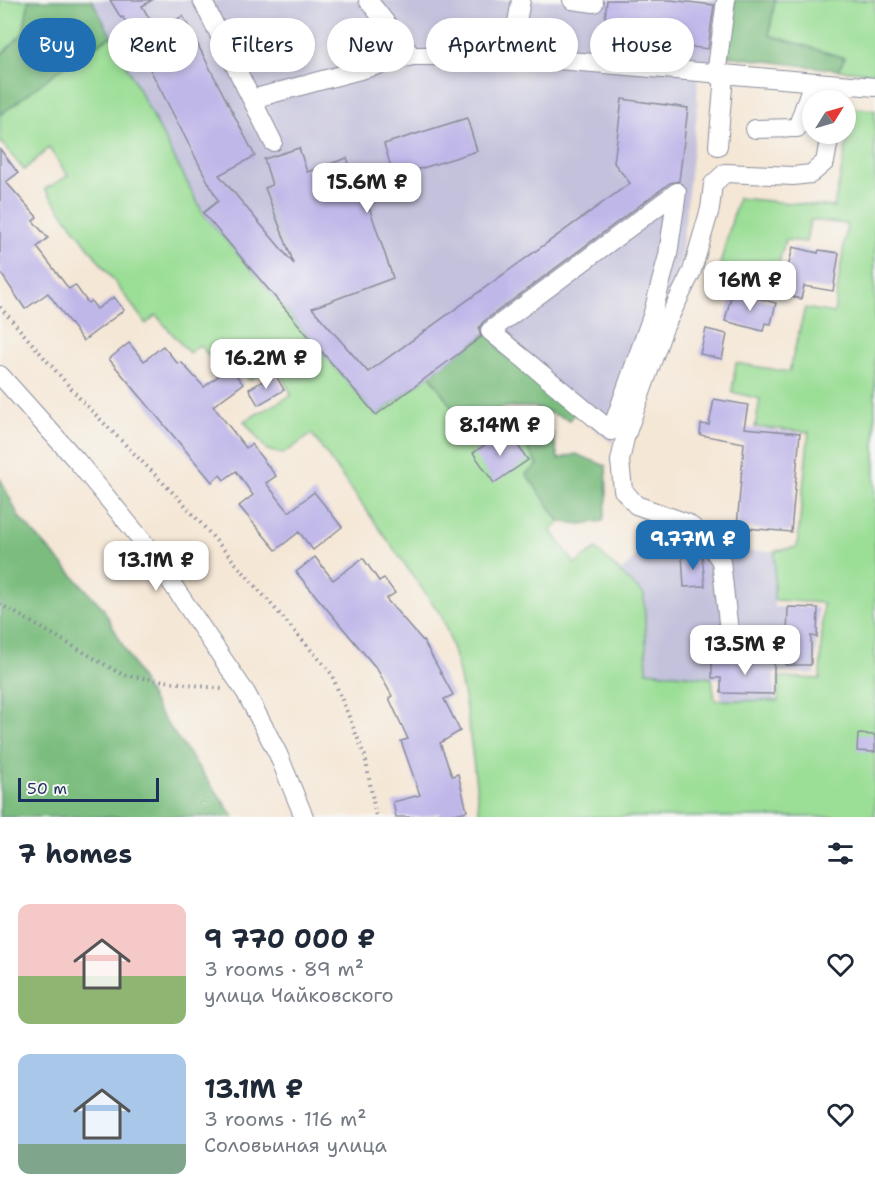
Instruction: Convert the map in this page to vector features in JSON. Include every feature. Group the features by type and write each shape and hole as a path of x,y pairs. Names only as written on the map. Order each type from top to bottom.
{"street":[{"path":"202,0 273,142"},
{"path":"368,0 382,18"},
{"path":"518,18 521,0"},
{"path":"572,0 594,3"},
{"path":"718,146 720,75 726,0"},
{"path":"578,62 813,82 831,90"},
{"path":"252,99 355,72"},
{"path":"755,129 797,128 813,82"},
{"path":"852,90 875,87"},
{"path":"731,650 721,561 704,536 687,523 636,505 623,490 620,461 629,427 664,328 692,271 710,210 713,184 725,172 793,176 812,174 825,162 828,144"},
{"path":"677,192 668,255 658,295 611,431 490,331 677,192"},
{"path":"658,295 678,300"},
{"path":"0,375 77,461 140,537 246,693 278,754 304,817"}],"path":[{"path":"0,307 83,402 178,498 331,673 365,756 376,817"},
{"path":"0,604 123,675 246,693"}],"shaded area":[{"path":"92,0 734,0 726,70 698,66 697,112 680,265 612,443 498,350 490,331 376,415 203,213 130,72 198,72 198,18 108,18 108,31"},
{"path":"775,551 774,607 818,608 815,674 774,672 775,700 721,700 720,678 647,671 644,595 620,572 638,555"}],"green space":[{"path":"0,0 29,0 26,18 18,18 18,38 0,56"},
{"path":"29,0 92,0 108,30 108,38 96,46 96,18 26,18"},
{"path":"734,0 775,0 769,35 845,58 838,70 727,56"},
{"path":"775,0 875,0 875,73 838,70 844,58 769,35"},
{"path":"18,38 18,72 56,72 0,115 0,56"},
{"path":"108,38 108,72 130,72 203,213 376,415 430,375 454,410 471,417 498,409 516,429 538,465 527,474 560,522 551,530 575,564 596,549 644,595 647,671 712,678 715,700 778,701 779,677 820,679 823,603 774,600 775,551 797,547 809,432 755,427 760,399 732,392 736,363 789,372 805,308 834,313 847,224 810,220 806,242 785,240 773,284 718,272 738,198 834,207 847,144 856,144 856,108 875,110 875,817 480,817 471,740 462,689 450,639 441,615 312,434 283,454 267,450 244,421 292,395 276,367 249,380 231,357 219,366 199,345 189,353 156,315 146,324 45,189 68,176 49,148 24,170 0,141 0,115 56,72 96,72 96,46"},
{"path":"490,331 499,350 575,413 570,420 534,407 507,407 471,417 453,410 430,375"},
{"path":"532,422 553,433 558,459 576,454 606,466 607,499 603,521 581,524 560,522 526,474 538,465 516,429"},
{"path":"0,478 19,517 103,608 158,711 234,817 0,817"}],"building":[{"path":"110,0 152,0 142,6 149,18 121,18"},
{"path":"607,0 671,0 714,5 708,49 694,47 694,18 605,18"},
{"path":"198,45 255,156 219,175 294,264 265,188 272,185 264,159 299,148 307,172 347,158 365,208 369,207 393,278 312,308 368,372 630,183 614,163 622,99 688,108 679,181 670,183 483,322 479,328 481,337 376,415 203,213 218,201 151,72 198,72"},
{"path":"467,118 477,151 394,177 384,144"},
{"path":"0,149 18,173 6,182 37,217 33,221 48,238 37,247 69,289 75,285 88,303 91,301 97,309 114,297 124,310 83,341 48,293 25,309 0,272"},
{"path":"793,247 818,253 819,250 839,253 833,291 804,286 801,299 778,293 782,275 786,276"},
{"path":"732,292 776,303 771,324 765,323 763,331 725,321"},
{"path":"706,329 727,334 722,359 700,354"},
{"path":"129,343 144,361 163,346 178,364 181,362 204,387 230,367 243,384 213,406 246,448 251,444 276,476 266,483 289,512 314,492 342,527 313,550 299,532 276,550 239,506 253,495 236,471 224,480 220,475 212,482 109,359"},
{"path":"275,374 284,390 258,405 249,389"},
{"path":"714,399 748,405 744,428 800,433 791,532 737,527 744,443 700,435 701,424 709,425"},
{"path":"507,430 528,460 494,483 473,453"},
{"path":"702,554 705,586 684,587 682,555"},
{"path":"315,557 333,580 363,558 379,581 384,578 395,593 386,599 424,642 453,695 444,699 460,731 440,743 452,776 458,774 467,811 443,817 440,817 439,813 423,817 396,817 393,802 420,795 401,741 408,739 389,698 392,696 377,669 296,572"},
{"path":"788,607 818,608 817,637 811,636 811,665 786,665"},
{"path":"712,659 774,662 774,694 721,693 721,678 712,678"},
{"path":"858,734 875,735 875,752 857,751"}]}
